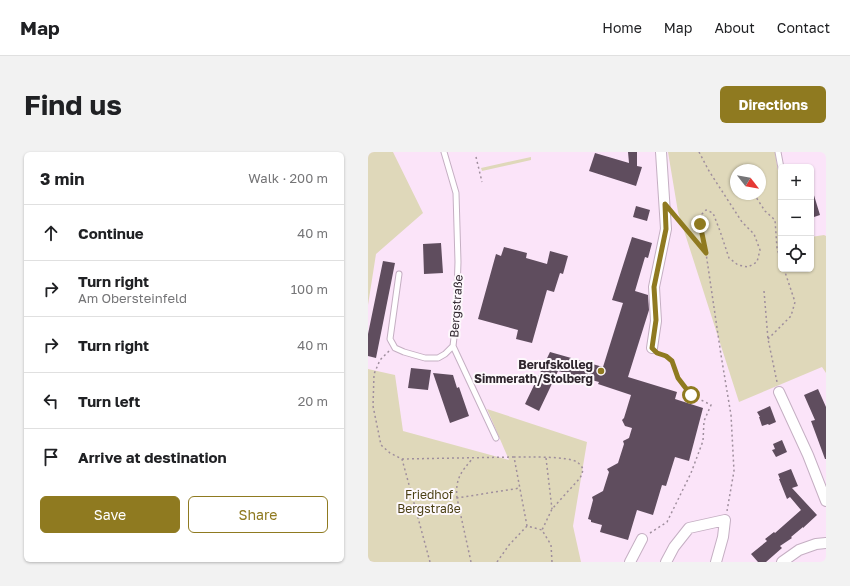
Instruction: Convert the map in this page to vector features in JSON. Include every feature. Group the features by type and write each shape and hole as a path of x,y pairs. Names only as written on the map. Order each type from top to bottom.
{"street":[{"path":"652,348 656,320 654,287 666,229 661,152"},
{"path":"779,392 808,455 826,501"},
{"path":"666,562 674,547 689,528 725,520 723,537 716,562"},
{"path":"630,562 642,539"},
{"path":"782,562 800,550 816,544 826,543"}],"lane":[{"name":"Bergstraße","path":"394,346 404,352 425,358 438,358 445,354 453,346 456,320 458,262 456,193 444,152"},
{"path":"778,152 780,164"},
{"path":"394,346 390,339 399,274"},
{"path":"453,346 496,438"}],"path":[{"path":"699,152 709,171 742,222 754,234 760,250 758,262 748,267 738,265 729,258 712,213 706,210 702,214 700,224 706,253 731,415 734,471 725,520"},
{"path":"476,157 482,182"},
{"path":"758,200 765,211 775,220 778,251"},
{"path":"665,204 706,253"},
{"path":"768,339 792,316 795,302 785,272"},
{"path":"764,291 768,339 779,392"},
{"path":"394,346 380,360 374,374 373,406 381,445 390,453 402,459 514,457 565,458 576,461 583,469 582,474 552,509 542,530"},
{"path":"642,539 667,522 691,473 703,441 704,421 711,405 691,395 678,378 672,361 666,356 657,353 652,348"},
{"path":"514,457 527,526"},
{"path":"471,562 456,488 458,479 465,467 473,458"},
{"path":"546,458 552,509"},
{"path":"402,459 430,562"},
{"path":"457,498 520,488"},
{"path":"527,526 542,530 551,545 552,562"},
{"path":"497,562 509,545 527,526"}],"green space":[{"path":"368,152 393,152 423,213 376,254 368,305"},
{"path":"668,152 775,152 778,170 778,272 814,272 814,237 826,236 826,373 822,367 739,402 678,212"},
{"path":"531,157 531,160 482,171 481,168"},
{"name":"Friedhof Bergstraße","path":"368,369 395,375 403,431 509,460 487,409 587,442 573,526 581,562 368,562"}],"building":[{"path":"628,152 637,152 637,166 642,167 636,186 589,171 595,153 629,163"},
{"path":"814,195 820,215 814,217"},
{"path":"636,206 650,210 647,221 633,217"},
{"path":"632,237 652,243 648,258 645,257 635,291 648,295 649,310 628,377 677,392 675,399 703,408 689,461 675,457 666,486 662,485 653,515 637,510 628,540 600,532 602,525 591,522 591,520 588,519 593,500 592,497 603,491 609,472 607,469 618,463 624,444 623,441 629,438 632,428 625,426 622,420 624,418 631,395 598,384 599,382 558,371 539,411 525,404 550,352 603,367 623,303 612,300"},
{"path":"441,243 443,273 424,274 423,244"},
{"path":"504,247 527,253 526,258 547,264 550,251 568,256 563,274 560,273 554,292 547,290 532,343 516,339 518,330 478,319 496,254 501,256"},
{"path":"383,261 395,263 376,358 368,356 368,334"},
{"path":"411,368 431,370 428,390 408,388"},
{"path":"433,373 453,375 457,388 459,387 469,416 450,423"},
{"path":"818,389 826,407 826,459 811,421 815,420 804,395"},
{"path":"770,406 776,422 762,426 757,412"},
{"path":"782,440 787,452 776,457 772,450 775,449 773,444"},
{"path":"791,469 798,486 792,488 817,515 791,537 792,538 780,546 782,548 766,562 758,562 751,554 767,541 765,539 774,532 775,533 801,510 790,497 787,499 779,479 778,474"}],"place":[{"name":"Berufskolleg Simmerath/Stolberg","path":"601,371"}],"route":[{"path":"691,395 678,378 672,361 666,356 657,353 652,348 656,320 654,287 666,229 665,204 706,253 700,224"}]}
